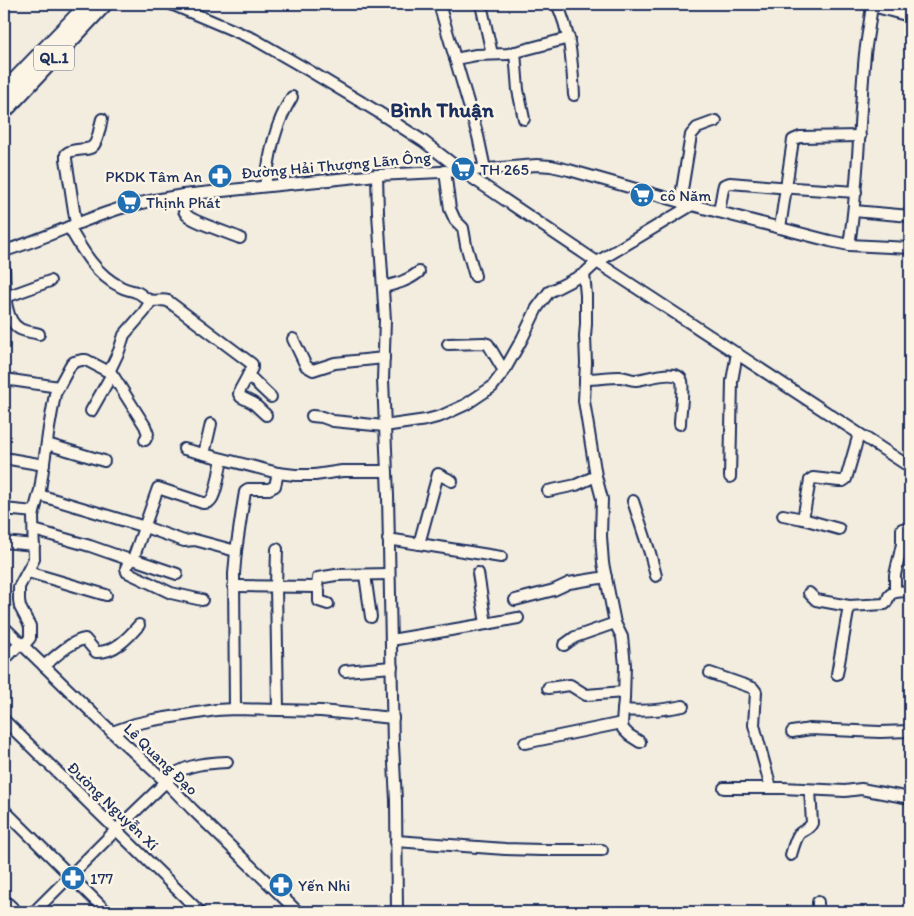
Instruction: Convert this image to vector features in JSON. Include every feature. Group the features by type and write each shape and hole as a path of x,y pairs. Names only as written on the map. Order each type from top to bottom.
{"highway":[{"name":"QL.1","path":"4,92 89,4"},
{"name":"QL.1","path":"4,111 104,4"}],"main road":[{"path":"871,4 910,15"}],"street":[{"path":"171,4 244,34 378,112 596,262 910,467"},
{"path":"439,4 478,136 485,169"},
{"path":"481,4 492,54"},
{"path":"557,4 563,16 569,38 574,94"},
{"path":"849,245 856,192 865,53 871,4"},
{"path":"455,59 476,55 515,52 569,38"},
{"path":"515,52 518,90 524,118"},
{"path":"264,186 275,133 284,110 292,97"},
{"path":"102,118 94,146 88,149 71,151 66,154 72,225 82,250 104,275 120,287 136,292 151,301 168,301 252,364 253,366 239,394 266,415"},
{"path":"680,202 691,135 697,128 716,121"},
{"path":"780,228 793,140 800,137 860,136"},
{"name":"Đường Hải Thượng Lãn Ông","path":"4,251 120,208 161,198 377,175 530,165 551,166 569,170 680,202 849,245 910,248"},
{"path":"445,171 450,208 456,220 464,228 466,245 474,276"},
{"path":"377,175 384,320 384,426 392,666 397,912"},
{"path":"719,212 724,185 727,184 856,192"},
{"path":"183,195 184,213 186,216 240,238"},
{"path":"312,416 384,426 441,416 472,402 492,386 504,371 538,308 552,290 584,274 596,262 692,205"},
{"path":"854,211 910,216"},
{"path":"4,269 7,322 39,334"},
{"path":"383,287 402,282 420,272"},
{"path":"584,274 586,295 584,401 596,476 602,498 601,542 606,577 615,623 622,637 624,665 622,722 623,729 640,742"},
{"path":"6,297 50,281"},
{"path":"91,411 110,373 124,335 151,301"},
{"path":"292,340 306,366 313,370 335,363 384,358"},
{"path":"448,344 488,344 504,371"},
{"path":"730,477 732,381 736,354"},
{"path":"4,660 30,638 30,626 20,607 19,587 34,560 34,512 39,495 54,401 59,387 74,362 86,360 110,373 145,426 148,434 145,440"},
{"path":"585,379 621,377 637,380 665,374 679,377 682,381 680,424"},
{"path":"248,376 271,397"},
{"path":"4,379 59,387"},
{"path":"204,454 211,424"},
{"path":"803,519 810,480 812,478 839,481 846,479 859,434"},
{"path":"47,444 104,461"},
{"path":"184,449 278,473 295,475 315,475 342,471 386,471"},
{"path":"4,458 44,465"},
{"path":"202,600 171,593 127,572 126,568 132,559 145,527 158,488 207,503 215,493 222,458"},
{"path":"235,708 233,586 243,504 246,490 251,488 273,488 277,483 278,473"},
{"path":"419,544 438,474 452,481"},
{"path":"548,491 576,485 596,476"},
{"path":"39,495 145,527 184,541 195,540 236,551"},
{"path":"633,501 656,576"},
{"path":"4,509 34,512"},
{"path":"783,515 839,529"},
{"path":"895,592 895,575 902,544 902,529"},
{"path":"34,530 177,574"},
{"path":"388,539 500,557"},
{"path":"4,542 34,545"},
{"path":"277,550 278,710"},
{"path":"28,572 106,595"},
{"path":"478,573 486,624"},
{"path":"328,604 319,601 318,578 389,574"},
{"path":"365,575 371,617"},
{"path":"515,600 554,590 569,583 606,577"},
{"path":"233,586 317,587"},
{"path":"809,594 816,600 849,606 885,604 888,602 889,596 895,592 910,591"},
{"path":"837,674 849,606"},
{"path":"391,640 518,618"},
{"path":"564,645 575,637 615,623"},
{"path":"44,666 80,639 85,639 96,652 100,653 111,649 121,644 139,625"},
{"name":"Lê Quang Đạo","path":"4,627 166,782 292,910"},
{"path":"345,671 392,666"},
{"path":"710,673 752,688 756,692 754,725 771,788"},
{"path":"548,688 570,685 586,695 624,692"},
{"path":"623,710 651,711 683,706"},
{"path":"112,732 153,720 235,708 321,711 393,718"},
{"name":"Đường Nguyễn Xí","path":"4,720 200,912"},
{"path":"525,742 622,722"},
{"path":"792,732 810,729 880,732 910,731"},
{"path":"34,912 116,830 181,770 209,763 227,762"},
{"path":"724,788 845,791 861,789 910,798"},
{"path":"791,855 798,836 810,827 812,823 810,790"},
{"path":"4,810 107,912"},
{"path":"396,841 505,849 602,850"},
{"path":"4,900 16,912"}],"place":[{"name":"TH 265","path":"463,169"},
{"name":"PKDK Tâm An","path":"220,176"},
{"name":"cô Năm","path":"642,195"},
{"name":"Thịnh Phát","path":"129,202"},
{"name":"177","path":"73,878"},
{"name":"Yến Nhi","path":"281,885"}],"district":[{"name":"Bình Thuận","path":"442,109"}]}
